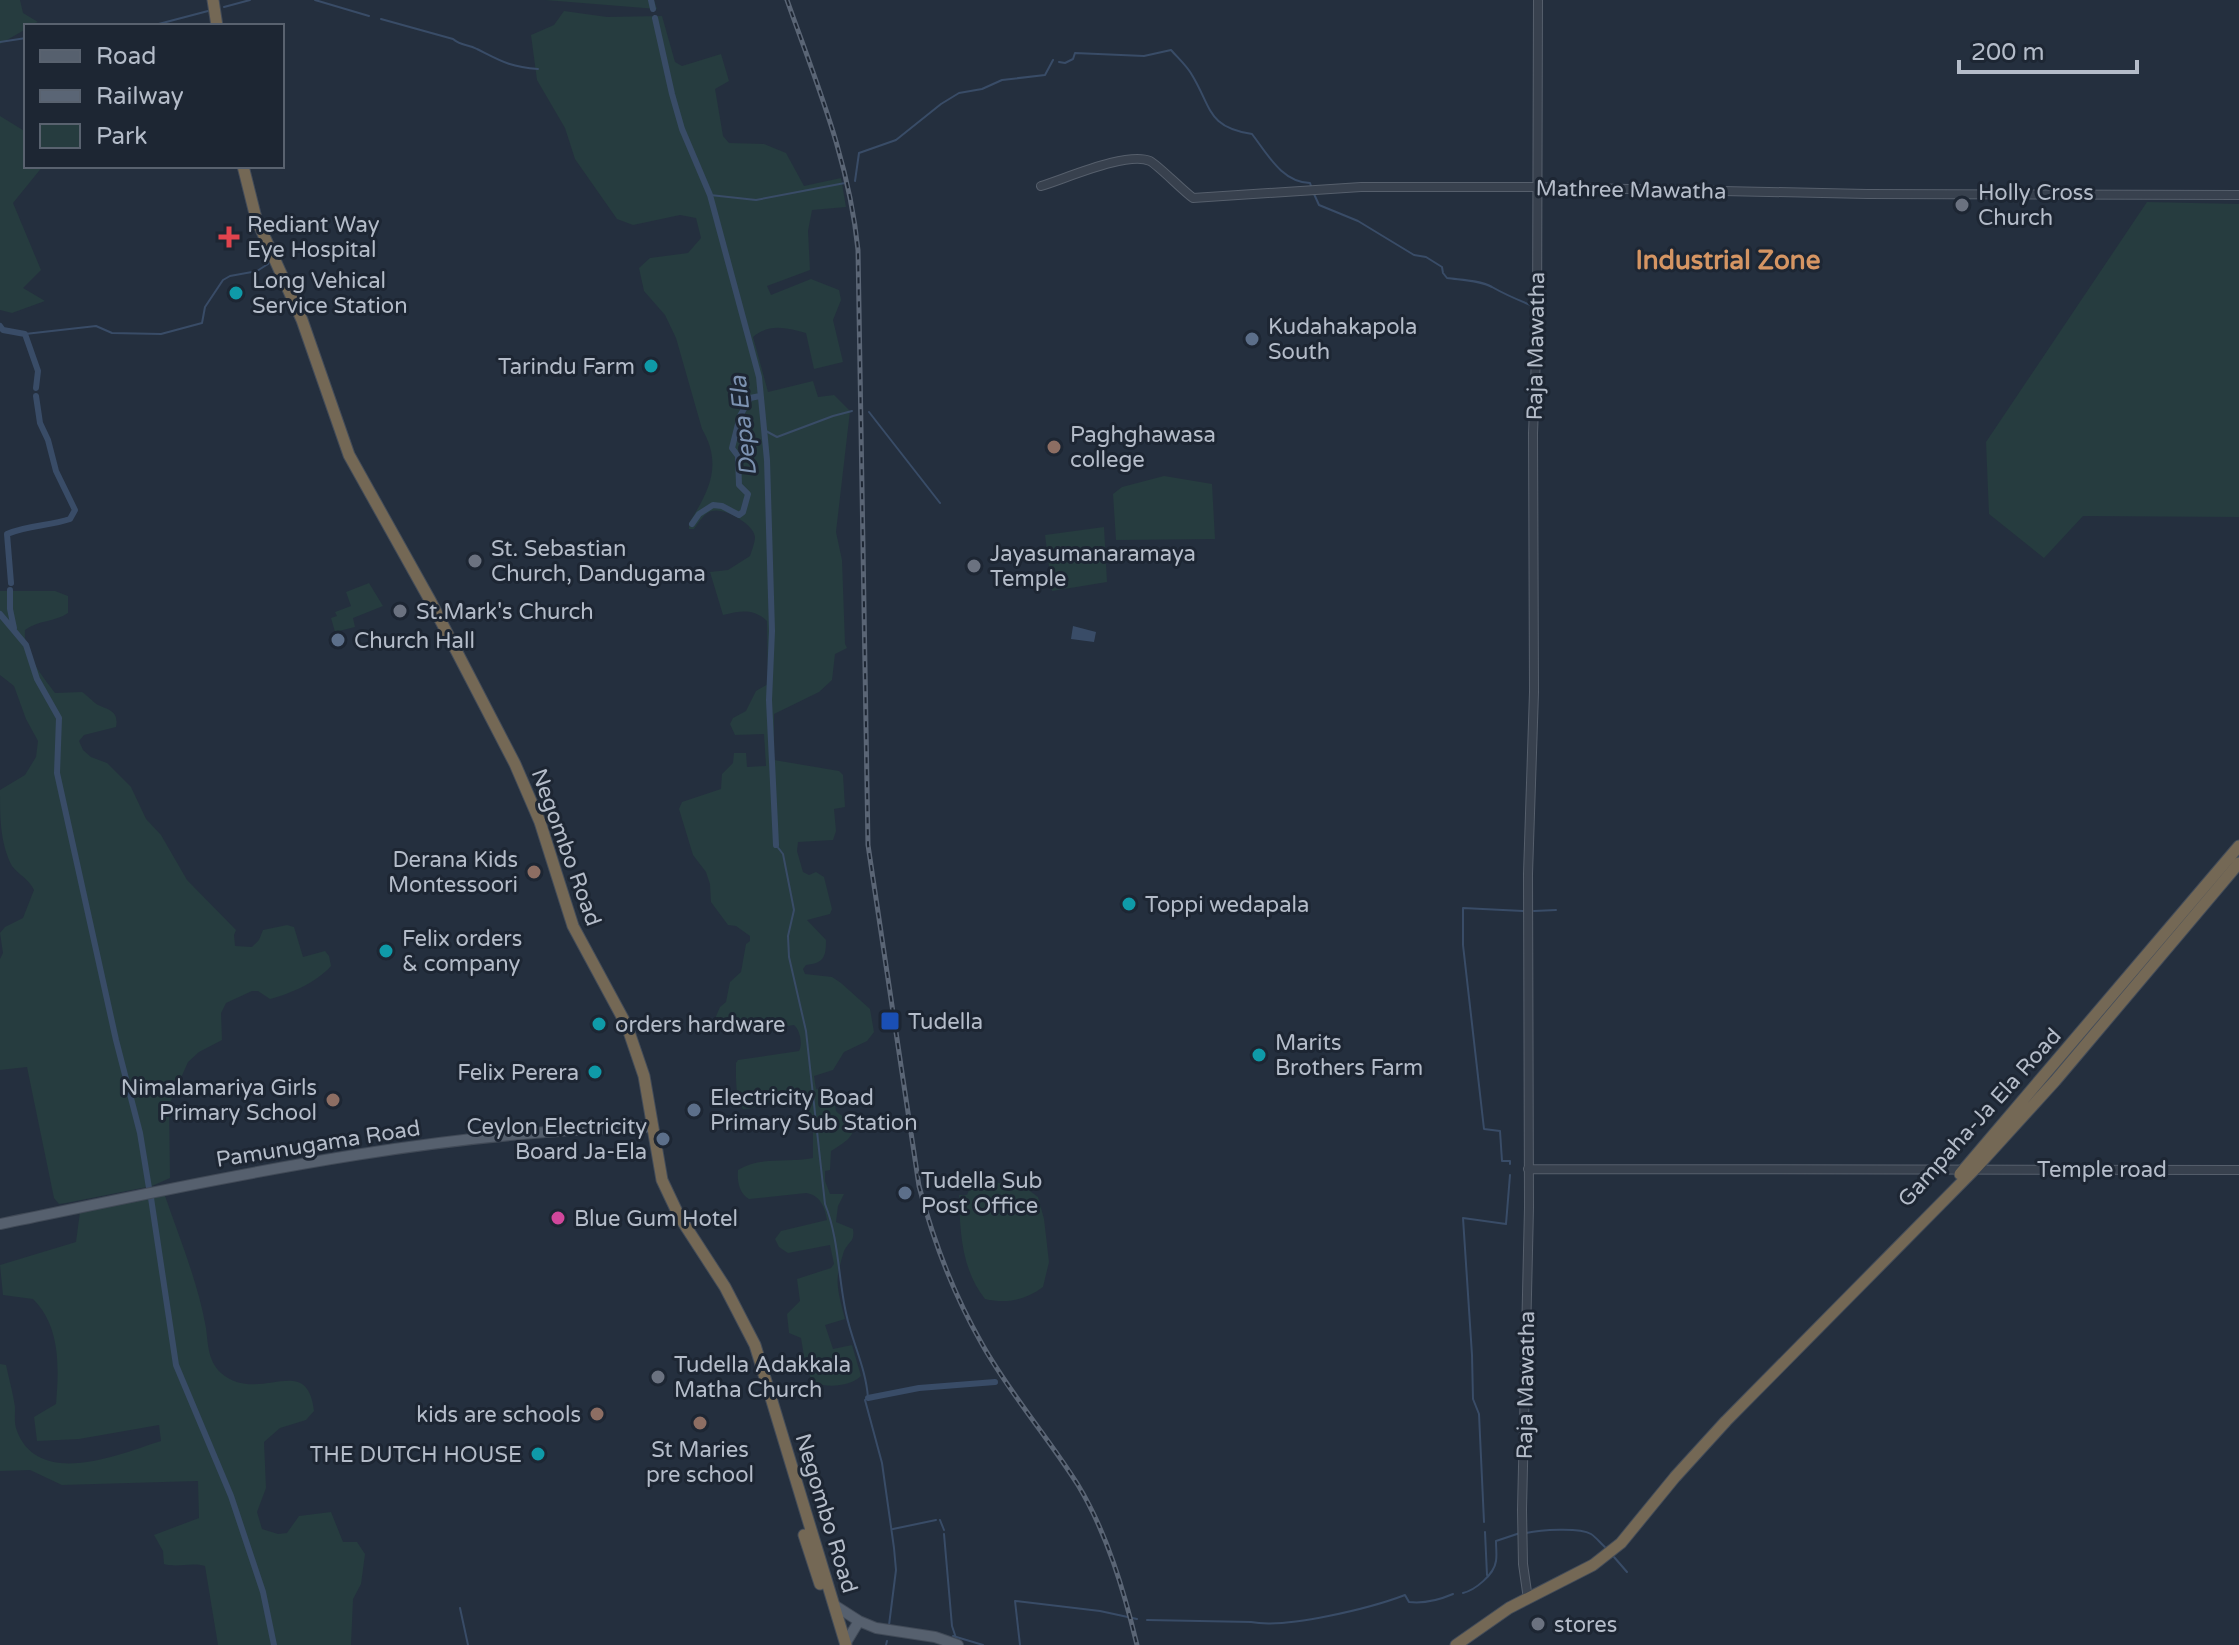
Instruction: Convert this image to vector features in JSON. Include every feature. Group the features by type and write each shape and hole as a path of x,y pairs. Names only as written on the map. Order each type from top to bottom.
{"highway":[{"path":"213,0 217,24"},
{"path":"220,0 224,24"},
{"name":"Negombo Road","path":"237,168 248,213 291,309 338,447 427,607 523,795 565,924 616,1017 628,1048 649,1127"},
{"name":"Negombo Road","path":"244,168 256,218 302,320 349,455 431,602 529,794 573,926 627,1026 644,1076 656,1182 673,1219 732,1309 750,1347 843,1645"},
{"name":"Gampaha-Ja Ela Road","path":"1970,1169 2239,846"},
{"name":"Gampaha-Ja Ela Road","path":"1456,1645 1497,1616 1580,1573 1613,1550 1675,1477 1800,1344 2055,1081 2239,863"}],"main road":[{"name":"Pamunugama Road","path":"0,1224 267,1169 465,1140 649,1127"},
{"path":"834,1616 895,1633 935,1637 958,1645"},
{"path":"843,1645 860,1622"}],"street":[{"name":"Raja Mawatha","path":"1528,1599 1523,1564 1522,1510 1528,1169 1528,874 1534,692 1533,433 1537,331 1538,0"},
{"name":"Mathree Mawatha","path":"1041,186 1113,163 1140,159 1154,163 1193,198 1361,187 1537,187 1883,195 2239,195"},
{"name":"Temple road","path":"1528,1169 2239,1170"}],"green space":[{"path":"0,0 20,0 23,13 38,22 24,24 24,30 0,44"},
{"path":"545,0 654,0 657,9"},
{"path":"564,11 607,17 662,16 675,62 682,66 721,54 729,81 715,89 723,136 729,143 764,144 786,153 804,186 841,178 846,207 812,210 808,231 810,270 767,286 771,295 811,279 839,290 841,300 833,320 843,362 814,369 806,333 772,328 753,337 768,392 813,381 818,397 834,395 850,411 836,532 842,560 847,648 835,654 832,680 819,692 774,714 774,760 839,771 843,775 845,807 834,809 836,831 833,840 798,842 797,851 803,872 809,875 816,872 824,877 832,909 830,914 807,920 826,940 826,946 820,961 803,969 805,974 832,977 841,983 870,1009 874,1032 867,1041 844,1052 833,1070 814,1076 816,1089 833,1092 836,1111 848,1119 853,1129 845,1142 831,1151 830,1170 825,1171 830,1194 844,1194 838,1206 836,1222 853,1229 838,1275 845,1319 825,1325 833,1349 852,1345 861,1376 844,1384 831,1386 812,1382 801,1338 789,1333 787,1314 800,1301 797,1279 831,1268 834,1264 830,1245 788,1253 779,1247 775,1239 781,1231 827,1220 823,1206 815,1196 806,1193 749,1199 738,1182 738,1170 756,1163 813,1158 813,1124 804,1119 800,1094 793,1093 743,1109 736,1087 738,1060 799,1051 799,1034 794,1025 761,1030 732,1022 714,1021 720,1007 726,1002 730,982 741,972 750,936 736,926 728,925 711,902 706,872 693,855 679,809 682,802 721,789 722,774 733,763 734,753 746,753 747,767 766,766 764,734 735,735 730,724 733,718 746,711 756,691 768,684 767,621 751,612 723,615 710,572 728,570 750,556 755,537 744,522 717,510 702,518 694,529 689,529 711,478 712,454 676,338 665,315 644,291 639,268 650,258 688,253 701,238 696,218 680,215 633,225 617,219 575,159 565,128 537,80 531,35 554,25"},
{"path":"0,116 24,131 24,168 41,168 13,203 41,270 23,288 45,301 12,313 0,310"},
{"path":"2147,202 2239,204 2239,517 2083,516 2044,558 1989,514 1986,442"},
{"path":"1164,476 1212,484 1215,539 1116,540 1113,494 1122,487"},
{"path":"1104,527 1107,582 1052,591 1045,535"},
{"path":"369,583 383,606 353,618 355,627 335,632 331,618 337,616 335,612 351,606 346,592"},
{"path":"0,591 55,591 68,596 68,613 25,630 30,655 55,693 82,692 115,714 116,727 84,735 79,741 83,750 107,763 131,787 146,819 161,835 187,880 236,930 235,946 252,947 263,930 287,925 294,927 303,957 325,951 331,966 311,982 286,994 270,999 258,991 252,991 226,1003 221,1013 222,1040 199,1052 188,1062 169,1105 170,1178 152,1186 59,1204 54,1198 27,1067 0,1070 0,959 3,953 0,933 23,918 34,890 12,866 8,857 2,830 0,790 25,775 36,757 38,741 14,686 0,675"},
{"path":"989,1182 1022,1185 1038,1197 1044,1219 1049,1262 1043,1287 1016,1300 985,1299 971,1275 963,1249 959,1195 967,1195 969,1190"},
{"path":"164,1193 203,1311 213,1363 221,1373 236,1382 292,1381 302,1384 310,1393 314,1411 306,1420 280,1428 264,1442 266,1488 257,1512 262,1529 278,1534 287,1533 299,1516 331,1512 343,1542 357,1542 365,1554 361,1584 353,1599 351,1645 218,1645 205,1566 164,1564 163,1551 154,1535 199,1518 198,1481 62,1485 30,1470 0,1471 0,1364 6,1365 17,1431 28,1449 43,1459 82,1463 161,1441 159,1425 79,1439 37,1441 34,1417 56,1404 56,1348 49,1322 33,1299 3,1295 0,1265 76,1242 80,1212"}],"water":[{"path":"1073,626 1096,632 1094,642 1071,639"}],"waterway":[{"path":"224,7 250,0"},
{"path":"315,0 369,16"},
{"name":"Depa Ela","path":"651,0 653,9"},
{"path":"159,24 208,11"},
{"name":"Depa Ela","path":"655,18 682,129 710,195 759,377 767,460 772,631 769,700 776,845"},
{"path":"381,19 453,39 513,65 538,69"},
{"path":"0,42 24,38"},
{"path":"1059,62 1073,59 1075,53 1144,56 1171,50 1190,72 1219,121 1237,131 1252,134 1284,173 1311,186"},
{"path":"855,181 859,153 896,140 959,93 982,89 1002,80 1045,75 1053,60"},
{"path":"710,195 756,200 845,183"},
{"path":"1314,194 1319,205 1358,221 1414,255 1426,257 1442,267 1447,278 1487,285 1533,306"},
{"path":"25,334 96,326 112,333 161,334 202,323 205,307 223,280 257,271 268,261"},
{"path":"0,326 3,330 25,334 38,371 36,388"},
{"path":"11,583 7,534 70,519 75,510 56,471 40,423 36,396"},
{"path":"692,524 699,514 713,505 739,515 743,512 748,494 739,485 738,456 732,448 740,416 750,398 760,396"},
{"path":"764,430 777,437 852,411"},
{"path":"869,412 940,503"},
{"path":"10,590 14,628"},
{"path":"0,614 26,645 37,679 59,718 57,773 116,1040 140,1133 149,1188"},
{"path":"776,845 783,854 794,910 788,936 789,957 806,1031 825,1204 833,1231 846,1313 865,1376 868,1398 865,1400 882,1463 896,1570 889,1625"},
{"path":"1510,1164 1510,1161 1502,1161 1500,1131 1484,1129 1463,945 1463,908 1523,911"},
{"path":"1534,911 1556,910"},
{"path":"1484,1522 1479,1414 1473,1399 1463,1218 1506,1224 1510,1175"},
{"path":"151,1198 176,1365 231,1496 263,1592 274,1645"},
{"path":"868,1398 919,1388 995,1382"},
{"path":"893,1529 936,1520"},
{"path":"940,1520 944,1530"},
{"path":"1526,1533 1578,1530 1593,1535 1606,1548"},
{"path":"1485,1532 1487,1575"},
{"path":"1463,1593 1478,1585 1492,1571 1496,1561 1496,1541 1520,1533"},
{"path":"944,1534 952,1626 956,1638"},
{"path":"1614,1557 1627,1572"},
{"path":"1147,1620 1285,1623 1351,1611 1405,1595 1409,1602 1421,1602 1453,1594"},
{"path":"1020,1645 1015,1601 1100,1611 1137,1619"},
{"path":"460,1608 468,1645"},
{"path":"953,1636 983,1645"},
{"path":"886,1645 887,1641"}],"railway":[{"path":"787,0 839,154 854,217 858,250 868,845 919,1186 945,1267 972,1325 993,1362 1078,1485 1098,1523 1120,1583 1137,1645"}],"place":[{"name":"Holly Cross Church","path":"1962,205"},
{"name":"Rediant Way Eye Hospital","path":"229,237"},
{"name":"Long Vehical Service Station","path":"236,293"},
{"name":"Kudahakapola South","path":"1252,339"},
{"name":"Tarindu Farm","path":"651,366"},
{"name":"Paghghawasa college","path":"1054,447"},
{"name":"St. Sebastian Church, Dandugama","path":"475,561"},
{"name":"Jayasumanaramaya Temple","path":"974,566"},
{"name":"St.Mark's Church","path":"400,611"},
{"name":"Church Hall","path":"338,640"},
{"name":"Derana Kids Montessoori","path":"534,872"},
{"name":"Toppi wedapala","path":"1129,904"},
{"name":"Felix orders & company","path":"386,951"},
{"name":"Tudella","path":"890,1021"},
{"name":"orders hardware","path":"599,1024"},
{"name":"Marits Brothers Farm","path":"1259,1055"},
{"name":"Felix Perera","path":"595,1072"},
{"name":"Nimalamariya Girls Primary School","path":"333,1100"},
{"name":"Electricity Boad Primary Sub Station","path":"694,1110"},
{"name":"Ceylon Electricity Board Ja-Ela","path":"663,1139"},
{"name":"Tudella Sub Post Office","path":"905,1193"},
{"name":"Blue Gum Hotel","path":"558,1218"},
{"name":"Tudella Adakkala Matha Church","path":"658,1377"},
{"name":"kids are schools","path":"597,1414"},
{"name":"St Maries pre school","path":"700,1423"},
{"name":"THE DUTCH HOUSE","path":"538,1454"},
{"name":"stores","path":"1538,1624"}],"district":[{"name":"Industrial Zone","path":"1728,260"}]}
